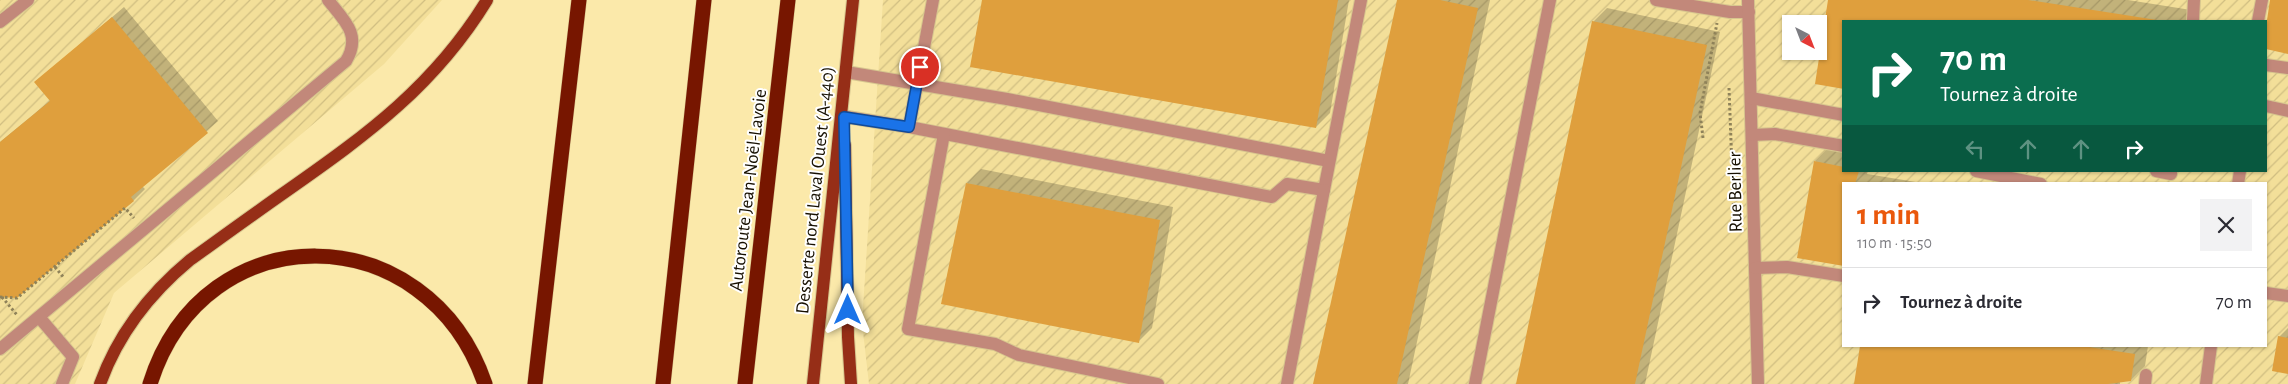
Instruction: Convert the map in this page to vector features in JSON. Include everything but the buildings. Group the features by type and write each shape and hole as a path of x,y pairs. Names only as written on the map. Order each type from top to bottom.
{"highway":[{"path":"535,384 579,0"},
{"path":"663,384 704,0"},
{"name":"Autoroute Jean-Noël-Lavoie","path":"745,384 788,0"},
{"path":"150,384 170,338 190,311 216,288 243,271 294,258 315,256 335,257 376,266 425,294 451,319 461,332 475,357 485,384"}],"main road":[{"path":"100,384 109,360 128,326 167,280 190,260 388,116 421,86 443,62 487,0"},
{"name":"Desserte nord Laval Ouest (A-440)","path":"813,384 853,0"},
{"path":"842,117 851,384"}],"street":[{"path":"0,22 28,0"},
{"path":"0,349 346,61 354,42 350,30 328,0"},
{"path":"909,127 933,0"},
{"path":"1287,384 1361,0"},
{"path":"1475,384 1550,0"},
{"path":"1656,0 1730,12 1749,6"},
{"path":"2192,20 2194,0"},
{"path":"2258,20 2262,0"},
{"name":"Rue Berlier","path":"1749,6 1758,384"},
{"path":"2267,65 2288,68"},
{"path":"846,72 1329,161"},
{"path":"1751,98 1842,115"},
{"path":"2267,106 2288,110"},
{"path":"842,117 909,127 1272,197 1287,184 1324,190"},
{"path":"944,134 908,329 995,344 1019,355 1158,384"},
{"path":"1752,135 1775,134 1842,146"},
{"path":"1981,172 2031,182"},
{"path":"1755,268 1787,267 1842,276"},
{"path":"2267,293 2288,296"},
{"path":"39,317 73,358 62,384"},
{"path":"2206,384 2210,347"}],"path":[{"path":"1702,138 1700,113 1717,23"},
{"path":"1729,88 1734,221"},
{"path":"1,297 17,298 125,208 136,221"},
{"path":"1,297 19,318"}],"shaded area":[{"path":"0,0 442,0 384,64 114,293 75,384 0,384"},
{"path":"883,0 2288,0 2288,384 869,384 862,323"}],"route":[{"path":"848,310 844,117 909,127 920,67"}]}
